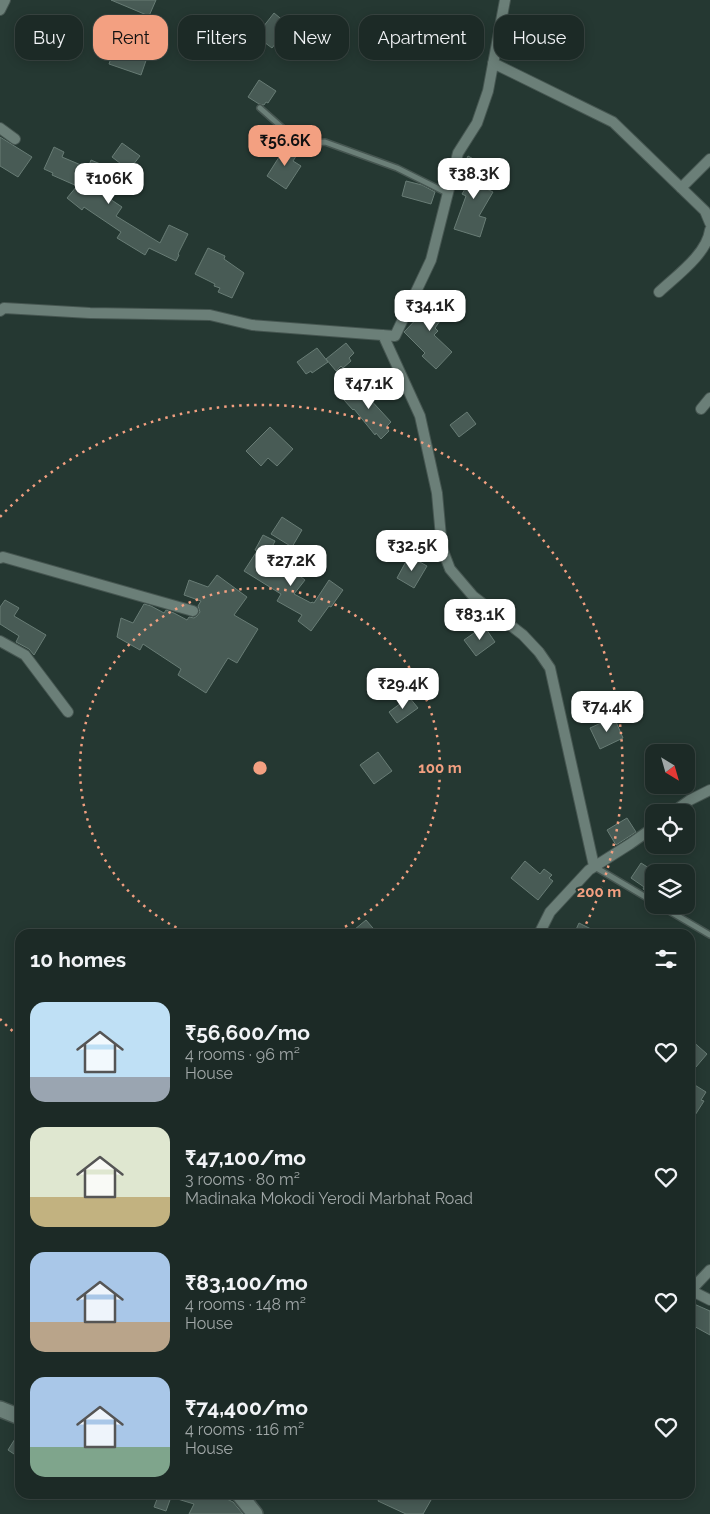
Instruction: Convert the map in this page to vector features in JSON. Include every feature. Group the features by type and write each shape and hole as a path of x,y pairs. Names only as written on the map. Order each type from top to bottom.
{"street":[{"path":"0,10 5,0"},
{"path":"0,311 4,308 90,313 210,316 252,325 395,336 431,260 458,153 477,123 488,91 505,0"},
{"path":"493,63 613,122 705,210 710,223"},
{"path":"0,128 15,138"},
{"path":"681,188 710,158"},
{"path":"659,292 701,252 709,238 710,230"},
{"path":"382,335 420,416 436,492 442,548 450,569 473,596 523,635 540,652 550,668 594,866"},
{"path":"701,409 710,398"},
{"path":"0,558 193,610"},
{"path":"0,641 25,656 68,712"},
{"path":"684,804 710,790"},
{"path":"542,929 550,912 589,870 645,833"},
{"path":"695,1286 710,1270"},
{"path":"695,1293 710,1300"},
{"path":"0,1409 15,1415"},
{"path":"242,1499 255,1514"}],"lane":[{"path":"260,108 286,131 307,144 325,142 397,168 448,193"},
{"path":"594,866 645,897"},
{"path":"674,914 710,935"}],"building":[{"path":"111,0 156,0 149,15"},
{"path":"274,13 276,15 275,44 272,48 265,43 265,24"},
{"path":"110,60 146,60 141,75 109,64"},
{"path":"259,80 276,91 268,103 266,102 264,105 248,97"},
{"path":"0,137 32,157 18,177 0,166"},
{"path":"122,143 140,156 129,170 112,157"},
{"path":"288,143 300,150 293,161 301,166 286,189 267,176"},
{"path":"54,147 64,152 62,157 88,168 91,160 112,169 101,193 122,207 116,216 160,243 169,225 188,234 176,261 149,248 145,255 117,238 121,232 84,207 82,210 67,198 77,186 52,175 53,173 44,169"},
{"path":"468,156 477,161 475,163 489,171 481,186 493,192 479,216 486,218 480,237 454,229 466,196 462,194 472,177 461,171"},
{"path":"406,181 422,185 435,192 431,204 402,196"},
{"path":"208,248 225,256 224,259 244,273 232,298 218,292 220,288 214,286 215,284 195,274"},
{"path":"433,295 450,307 435,328 438,331 434,335 452,352 436,369 422,356 425,353 404,332 424,311 422,310"},
{"path":"346,343 354,353 349,358 351,361 336,371 326,359"},
{"path":"317,348 328,362 312,373 311,371 306,374 297,362"},
{"path":"365,382 374,393 368,397 391,422 386,427 389,431 381,439 376,433 375,435 354,409 344,400"},
{"path":"467,412 476,424 459,437 450,425"},
{"path":"270,427 293,449 277,466 268,458 261,466 246,451"},
{"path":"282,517 302,530 292,547 271,534"},
{"path":"263,535 275,541 264,563 287,577 292,570 305,580 294,594 314,603 329,580 343,590 311,631 298,621 302,615 277,601 281,594 244,571 257,551 255,550"},
{"path":"409,556 427,566 414,588 397,578"},
{"path":"217,575 247,597 234,615 258,629 237,663 228,658 206,693 178,675 181,669 143,644 140,650 117,637 121,618 133,623 144,604 164,613 166,610 187,620 189,617 194,618 200,612 198,606 201,601 184,595 189,580 208,587"},
{"path":"5,600 19,608 14,616 46,635 34,655 29,649 16,642 19,636 0,624 0,607"},
{"path":"484,626 495,642 476,656 464,640"},
{"path":"409,697 418,708 397,723 389,712"},
{"path":"614,717 623,738 600,749 590,728"},
{"path":"378,752 392,771 374,784 360,765"},
{"path":"627,818 636,832 616,845 607,830"},
{"path":"525,861 540,874 544,869 552,875 549,878 553,881 538,900 511,878"},
{"path":"641,863 645,866 645,890 643,889 644,887 631,878"},
{"path":"366,920 374,929 355,929"},
{"path":"579,923 591,929 576,929"},
{"path":"695,1043 707,1054 695,1068"},
{"path":"695,1085 706,1092 701,1100 704,1101 695,1115"},
{"path":"695,1304 710,1311 710,1335 695,1327"},
{"path":"15,1439 15,1455 8,1450"},
{"path":"157,1499 170,1499 166,1511 154,1507"},
{"path":"178,1499 227,1499 233,1502 243,1514 189,1514 194,1504"},
{"path":"379,1499 431,1500 423,1514 406,1514 378,1501"}]}
